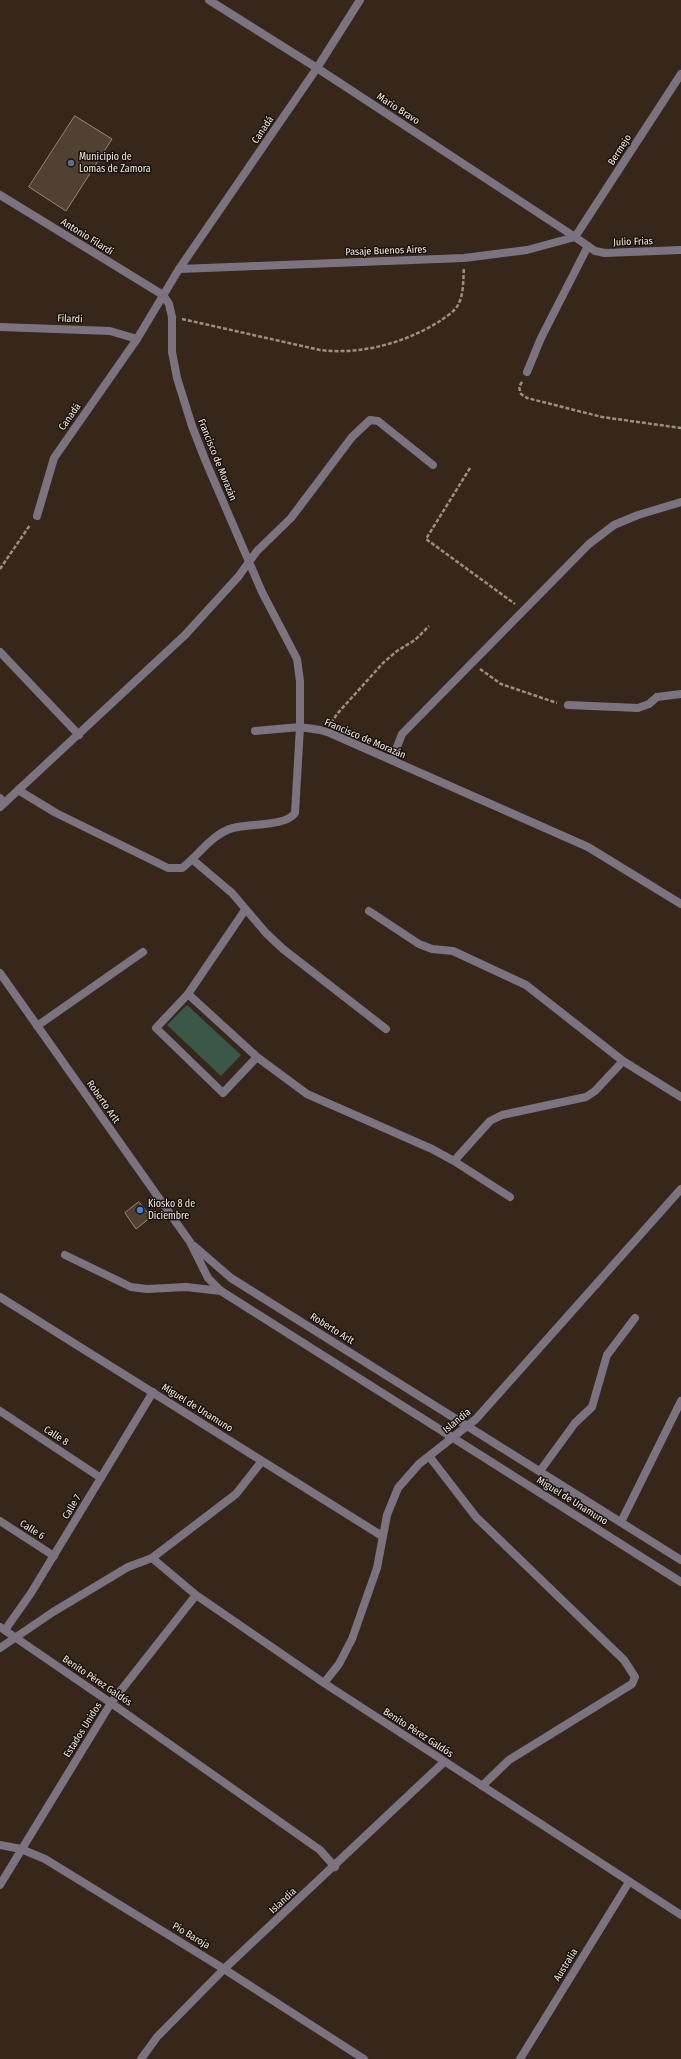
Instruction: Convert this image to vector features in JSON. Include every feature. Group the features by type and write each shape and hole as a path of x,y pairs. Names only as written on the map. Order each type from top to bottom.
{"street":[{"name":"Mario Bravo","path":"209,0 317,68 575,237"},
{"name":"Canadá","path":"37,516 54,458 137,339 179,269 317,68 360,0"},
{"name":"Bermejo","path":"575,237 681,74"},
{"name":"Antonio Filardi","path":"0,195 163,296"},
{"path":"527,372 541,338 588,246 575,237"},
{"name":"Pasaje Buenos Aires","path":"179,269 464,258 528,250 575,237"},
{"name":"Julio Frias","path":"588,246 595,251 604,253 681,250"},
{"name":"Francisco de Morazán","path":"163,296 169,304 172,317 172,352 177,378 206,462 262,592 297,659 300,681 300,727 326,732 588,847 681,904"},
{"name":"Filardi","path":"0,327 110,331 137,339"},
{"path":"1,803 18,790 79,735 185,635 233,583 249,560 291,518 352,438 370,420 378,421 433,465"},
{"path":"392,760 402,734 589,544 614,526 638,515 681,502"},
{"path":"0,652 79,735"},
{"path":"568,705 638,708 649,704 657,697 681,694"},
{"path":"18,790 56,813 168,868 182,868 193,860 222,832 239,826 277,822 292,818 296,806 300,727 255,732"},
{"path":"193,860 232,893 245,910 283,949 386,1029"},
{"path":"245,910 188,994 156,1028 223,1093 257,1057"},
{"path":"369,912 419,944 432,949 452,951 526,985 623,1061 681,1097"},
{"path":"37,1026 143,952"},
{"name":"Roberto Arlt","path":"0,974 190,1242 208,1278 221,1291 452,1437"},
{"path":"188,994 257,1057 307,1094 432,1149 454,1161 510,1198"},
{"path":"454,1161 490,1122 511,1112 586,1097 595,1091 623,1061"},
{"name":"Islandia","path":"324,1683 339,1664 352,1638 377,1568 382,1536 391,1503 398,1488 419,1464 452,1437 469,1426 681,1189"},
{"name":"Roberto Arlt","path":"190,1242 231,1278 469,1426"},
{"path":"65,1255 131,1287 146,1289 186,1287 221,1291"},
{"name":"Miguel de Unamuno","path":"0,1297 382,1536"},
{"path":"540,1471 575,1423 592,1407 607,1355 635,1318"},
{"name":"Calle 7","path":"2,1629 31,1593 153,1392"},
{"path":"621,1522 681,1401"},
{"name":"Calle 8","path":"0,1411 102,1478"},
{"name":"Miguel de Unamuno","path":"469,1426 681,1560"},
{"name":"Miguel de Unamuno","path":"452,1437 681,1582"},
{"path":"429,1456 476,1517 624,1660 635,1677 632,1684 509,1760 482,1786"},
{"path":"0,1648 53,1612 122,1571 152,1558 236,1494 262,1461"},
{"name":"Calle 6","path":"0,1520 54,1556"},
{"name":"Benito Pérez Galdós","path":"152,1558 196,1595 324,1683 681,1915"},
{"name":"Estados Unidos","path":"0,1885 112,1703 196,1595"},
{"name":"Benito Pérez Galdós","path":"2,1629 112,1703 320,1850 335,1866"},
{"name":"Islandia","path":"141,2059 157,2037 224,1969 444,1762"},
{"name":"Pío Baroja","path":"0,1845 21,1849 45,1859 224,1969 364,2059"},
{"name":"Australia","path":"520,2059 629,1882"}],"path":[{"path":"172,317 320,350 339,352 365,349 422,333 458,306 461,297 464,258"},
{"path":"527,372 519,388 521,394 527,398 602,417 681,428"},
{"path":"470,468 426,539 524,611"},
{"path":"0,569 37,516"},
{"path":"326,732 337,714 383,663 397,651 415,640 429,626"},
{"path":"472,664 502,684 549,701 568,705"}],"green space":[{"path":"187,1005 241,1055 221,1076 167,1025"}],"building":[{"name":"Municipio de Lomas de Zamora","path":"75,116 112,139 66,211 29,187"},
{"path":"139,1202 151,1217 136,1229 125,1213"}],"place":[{"name":"Municipio de Lomas de Zamora","path":"71,163"},
{"name":"Kiosko 8 de Diciembre","path":"140,1210"}]}
